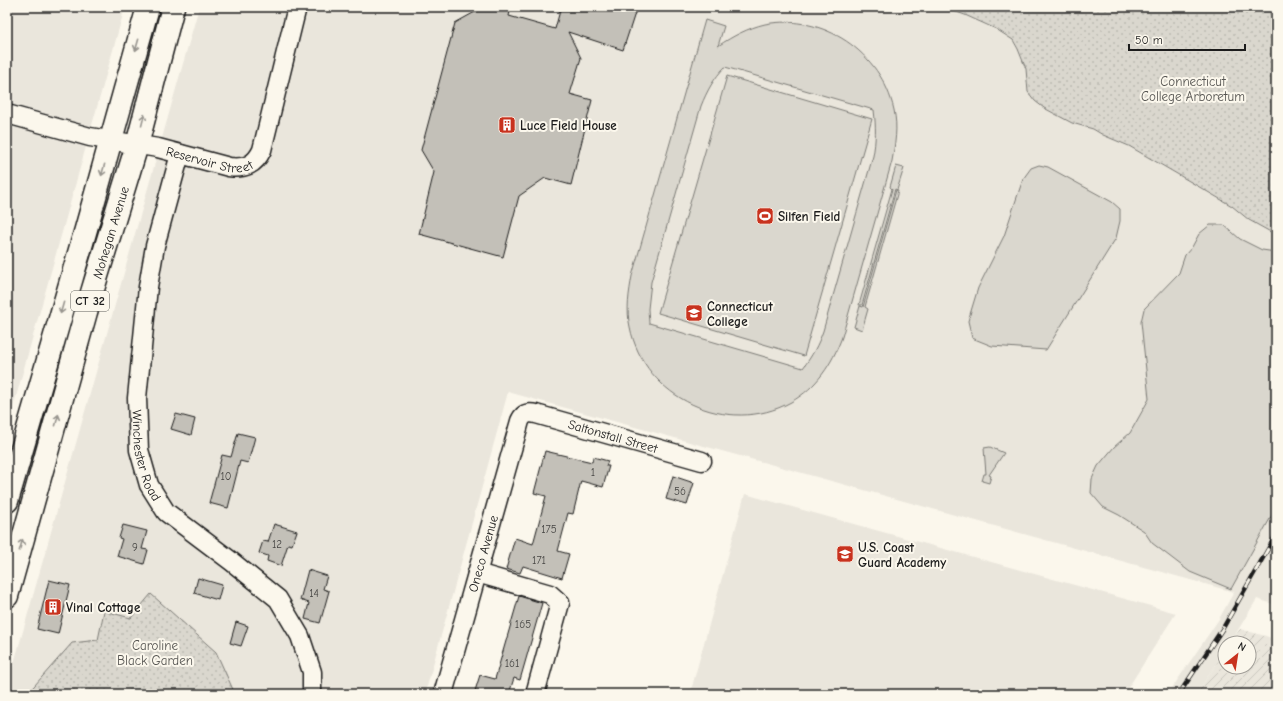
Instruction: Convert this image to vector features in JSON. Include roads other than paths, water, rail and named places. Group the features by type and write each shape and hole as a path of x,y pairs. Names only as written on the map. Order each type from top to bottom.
{"highway":[{"name":"Mohegan Avenue","path":"7,501 148,7"},
{"name":"Mohegan Avenue","path":"7,596 84,320 137,145 173,7"}],"street":[{"name":"Reservoir Street","path":"7,114 87,136 158,148 236,168 246,167 257,159 262,150 297,7"},
{"name":"Winchester Road","path":"180,154 155,246 148,287 137,398 139,450 148,485 166,512 232,561 278,599 300,636 312,672 312,694"},
{"name":"Saltonstall Street","path":"524,415 528,413 536,414 702,461"},
{"name":"Oneco Avenue","path":"443,694 520,421 524,415"},
{"path":"477,573 550,594 560,603 535,694"}],"railway":[{"path":"1179,694 1223,628 1276,535"}],"place":[{"name":"Luce Field House","path":"507,125"},
{"name":"Silfen Field","path":"765,216"},
{"name":"Connecticut College","path":"694,313"},
{"name":"U.S. Coast Guard Academy","path":"845,554"},
{"name":"Vinal Cottage","path":"53,607"}],"park label":[{"name":"Connecticut College Arboretum","path":"1193,88"},
{"name":"Caroline Black Garden","path":"155,652"}]}
